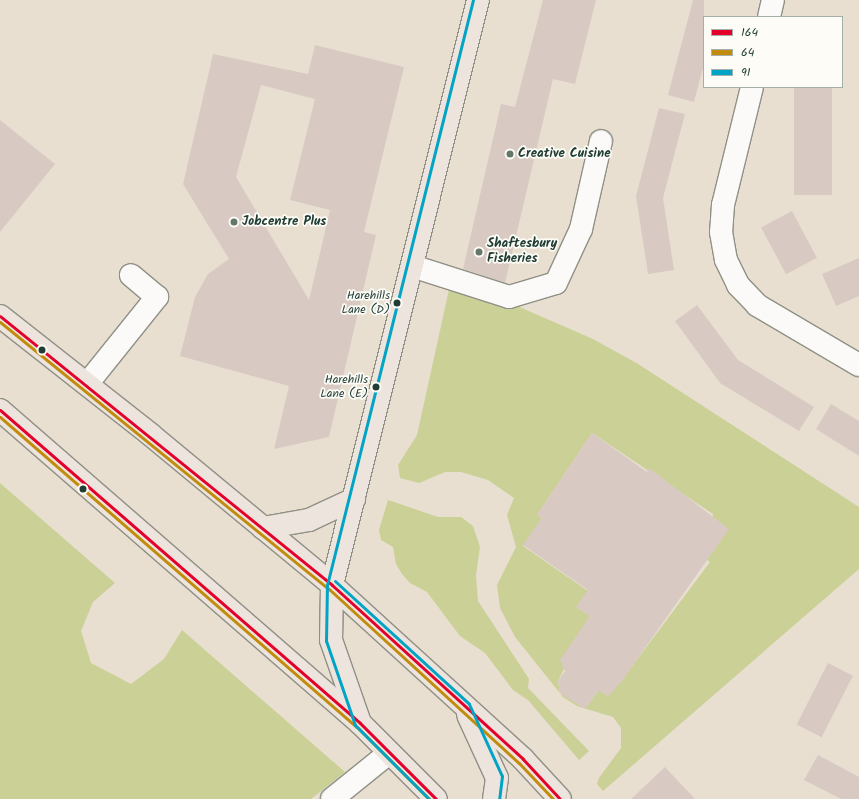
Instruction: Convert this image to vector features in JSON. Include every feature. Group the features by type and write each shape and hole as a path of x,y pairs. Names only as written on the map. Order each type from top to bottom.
{"main road":[{"path":"360,723 331,640 332,585 478,0"},
{"path":"0,316 87,384 332,585 523,760 560,799"},
{"path":"0,410 360,723 436,799"},
{"path":"263,528 309,520 354,499"},
{"path":"465,707 497,778 494,799"}],"street":[{"path":"769,16 773,0"},
{"path":"752,88 723,205 720,232 726,260 738,285 757,305 859,365"},
{"path":"412,266 509,297 556,283 582,229 601,140"},
{"path":"87,384 157,297 131,275"},
{"path":"332,799 389,753"}],"green space":[{"path":"450,285 508,302 593,339 638,364 859,507 859,569 603,791 597,784 599,778 621,748 621,728 613,717 577,706 563,697 515,637 500,608 497,585 516,547 507,515 514,498 488,480 461,472 445,472 419,483 400,478 398,465 417,435","holes":["592,433 713,514 707,560 710,562 621,681 608,696 599,690 587,706 579,705 560,693 558,681 590,616 577,607 588,591 523,546 542,518 537,515"]},
{"path":"0,483 115,583 93,602 81,631 91,663 131,684 164,659 182,630 345,772 311,799 0,799"},
{"path":"388,500 438,517 461,517 473,526 480,547 476,575 478,601 529,679 528,688 589,751 579,760 528,700 513,690 485,653 460,636 427,592 410,583 402,574 396,564 393,547 381,540 379,530"}],"building":[{"path":"543,0 596,0 575,84 553,79 505,283 463,269 501,104 515,107"},
{"path":"693,0 704,0 703,68 694,102 668,95"},
{"path":"315,45 404,67 364,232 376,235 329,437 274,449 289,386 180,356 195,297 208,274 229,259 183,184 213,54 308,74","holes":["261,85 315,99 290,200 330,210 309,300 236,177"]},
{"path":"794,88 832,88 832,195 794,195"},
{"path":"659,108 685,114 663,198 674,270 648,274 636,196"},
{"path":"0,120 55,164 0,232"},
{"path":"792,211 817,258 786,274 761,227"},
{"path":"859,258 859,296 836,306 822,274"},
{"path":"697,305 738,360 814,407 799,431 720,383 675,321"},
{"path":"831,404 859,421 859,456 816,429"},
{"path":"592,433 647,472 649,468 729,529 621,682 608,696 599,690 585,709 560,693 558,681 565,671 560,660 590,616 576,607 588,590 523,545 542,518 537,515"},
{"path":"828,663 853,676 822,737 797,724"},
{"path":"818,755 859,777 859,799 841,799 804,780"},
{"path":"665,767 695,799 631,799"}],"transit line":[{"name":"91","path":"429,799 355,725 326,641 327,585 473,0"},
{"name":"164","path":"0,316 332,585 523,759 560,799"},
{"name":"64","path":"0,322 329,589 519,763 553,799"},
{"name":"164","path":"0,410 360,723 436,799"},
{"name":"64","path":"0,417 357,727 429,799"},
{"name":"91","path":"335,581 469,704 502,776 499,799"}],"place":[{"name":"Creative Cuisine","path":"510,154"},
{"name":"Jobcentre Plus","path":"234,222"},
{"name":"Shaftesbury Fisheries","path":"479,252"},
{"name":"Harehills Lane (D)","path":"397,303"},
{"name":"Harehills Lane (E)","path":"376,387"}]}
